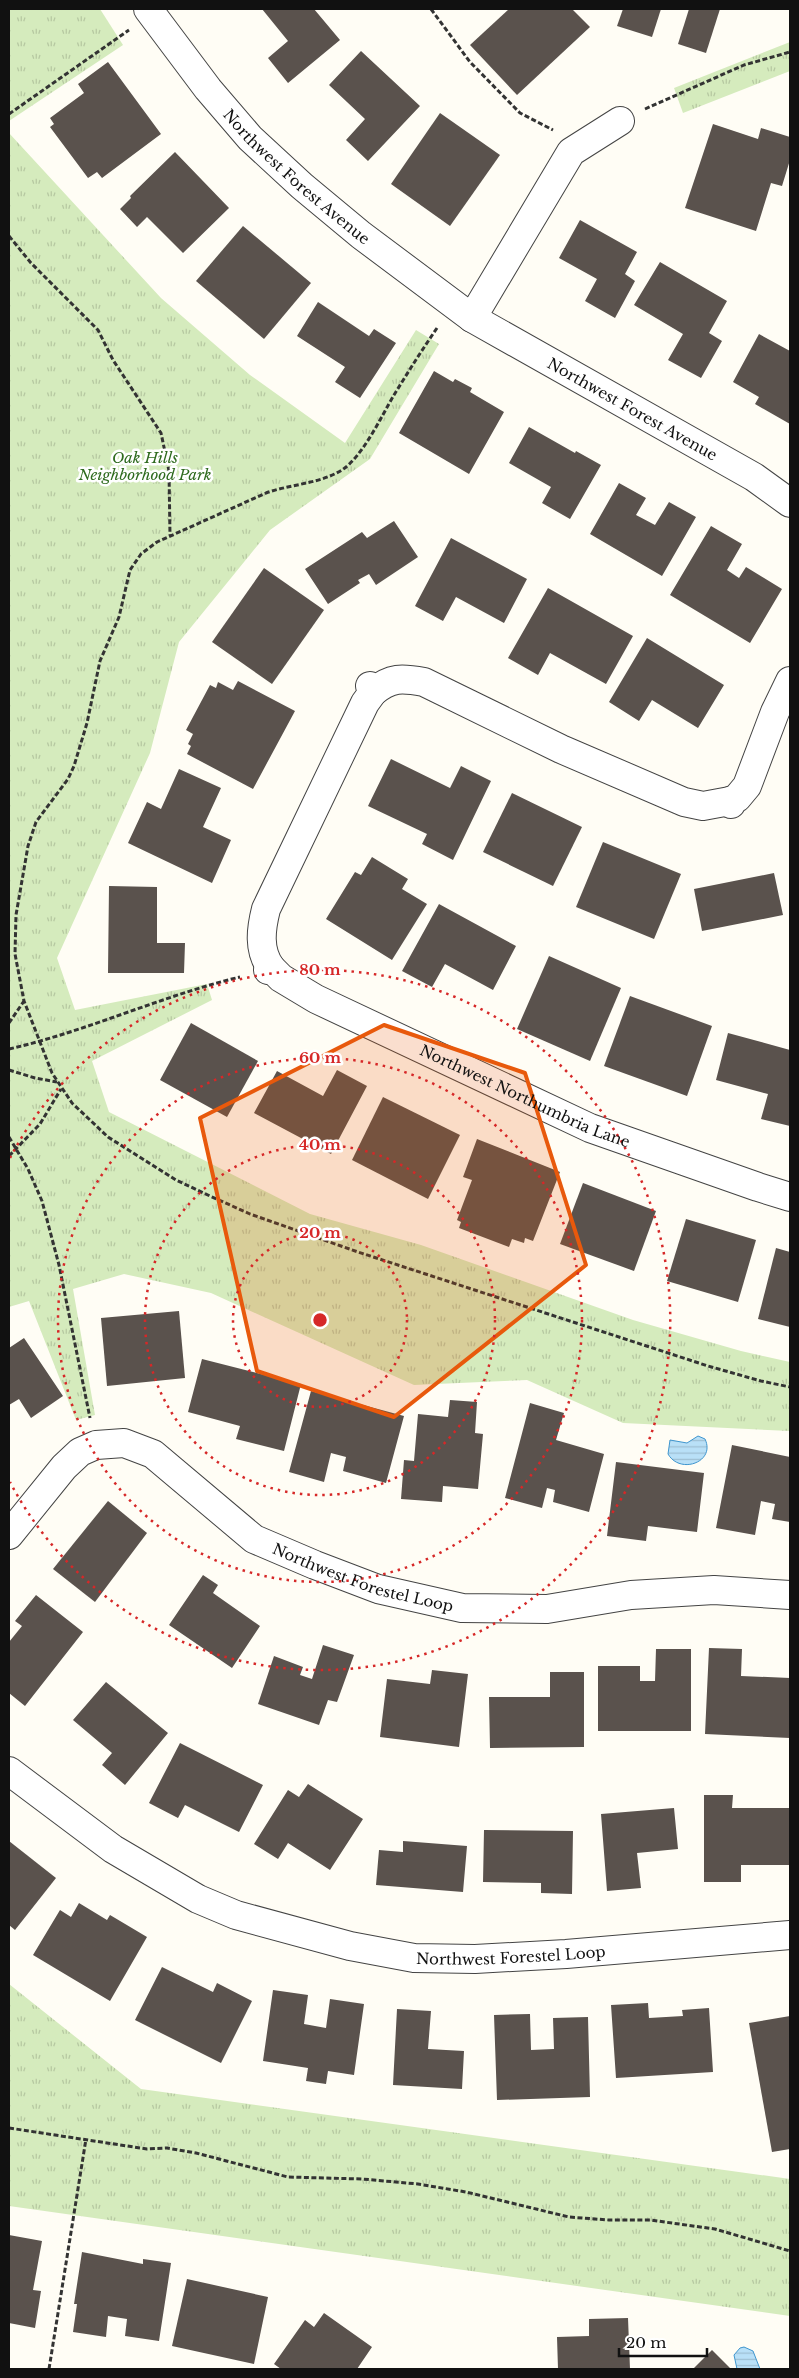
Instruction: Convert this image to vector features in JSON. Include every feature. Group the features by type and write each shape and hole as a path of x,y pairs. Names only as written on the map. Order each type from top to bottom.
{"street":[{"name":"Northwest Forest Avenue","path":"150,12 250,138 302,186 361,235 472,318 754,477 790,503"},
{"path":"472,318 570,152 620,121"},
{"path":"269,969 264,953 261,931 266,909 371,689 403,678 424,682 561,749 684,802 703,806 730,803 747,786 774,712 790,681"},
{"name":"Northwest Northumbria Lane","path":"269,969 316,999 590,1128 790,1197"},
{"name":"Northwest Forestel Loop","path":"9,1535 64,1467 80,1452 96,1445 124,1443 152,1454 254,1538 315,1566 378,1589 453,1606 547,1609 631,1595 714,1590 790,1595"},
{"name":"Northwest Forestel Loop","path":"9,1771 113,1850 198,1899 236,1915 350,1946 414,1958 475,1959 566,1954 790,1934"}],"path":[{"path":"431,9 470,62 520,112 582,145"},
{"path":"9,114 150,12"},
{"path":"620,121 721,74 744,65 790,52"},
{"path":"9,236 30,263 98,330 113,360 161,433 169,471 170,535"},
{"path":"9,1048 64,1034 215,983 269,969"},
{"path":"9,1023 24,1000"},
{"path":"9,1070 57,1082"},
{"path":"9,1156 40,1124 61,1089"},
{"path":"9,1137 36,1185 50,1226 96,1445"},
{"path":"9,2128 147,2149 167,2148 196,2153 288,2177 362,2179 418,2184 466,2192 569,2217 609,2220 650,2220 715,2229 790,2251"},
{"path":"48,2369 86,2139"}],"highlighted area":[{"path":"384,1025 525,1073 586,1265 394,1417 257,1371 200,1118"}],"green space":[{"path":"9,9 100,9 123,45 9,121"},
{"path":"790,42 790,71 683,113 674,88"},
{"name":"Oak Hills Neighborhood Park","path":"9,133 161,298 250,375 345,443 416,330 439,344 370,459 270,530 179,642 150,753 57,958 75,1010 207,984 212,1000 92,1061 109,1112 310,1214 421,1245 633,1320 741,1351 790,1362 790,1431 623,1423 527,1380 414,1385 211,1293 124,1274 73,1289 95,1415 76,1420 29,1301 9,1307"},
{"path":"9,1984 141,2089 790,2179 790,2316 9,2206"}],"water":[{"path":"698,1436 705,1439 707,1447 706,1454 695,1463 688,1465 680,1464 668,1454 670,1440 687,1443"},
{"path":"744,2347 753,2351 760,2369 737,2369 734,2355 740,2348"}],"building":[{"path":"262,9 314,9 340,40 288,83 268,58 288,41"},
{"path":"509,9 572,9 590,27 517,95 470,45"},
{"path":"623,9 661,9 652,37 617,26"},
{"path":"689,9 720,9 706,53 678,44"},
{"path":"361,51 420,106 368,161 346,140 365,119 329,85"},
{"path":"108,62 161,134 102,178 97,172 88,178 50,127 54,124 50,118 84,93 78,84"},
{"path":"440,113 500,155 450,226 391,184"},
{"path":"713,124 758,139 761,128 790,137 790,160 782,186 771,183 756,231 685,208"},
{"path":"175,152 229,208 183,253 147,217 137,227 120,209 131,198 130,196"},
{"path":"580,220 637,252 625,274 635,281 615,318 585,301 597,279 559,258"},
{"path":"243,226 311,283 264,339 196,281"},
{"path":"660,262 727,301 709,333 722,341 701,378 668,360 683,334 634,305"},
{"path":"318,302 369,336 374,329 396,343 360,398 335,382 345,367 297,336"},
{"path":"759,334 790,351 790,424 755,404 759,397 733,382"},
{"path":"434,371 453,382 455,379 472,388 470,392 504,412 469,474 399,433"},
{"path":"529,427 575,453 576,451 601,465 570,519 542,503 551,487 509,463"},
{"path":"619,483 646,498 636,515 655,525 669,502 696,517 662,576 590,534"},
{"path":"394,521 418,557 376,585 369,574 358,580 360,583 328,604 305,569 362,532 367,538"},
{"path":"711,526 742,544 727,570 739,578 746,567 782,589 750,643 670,595"},
{"path":"451,538 527,579 504,623 456,597 443,621 415,606"},
{"path":"264,568 324,610 272,684 212,642"},
{"path":"548,588 633,636 606,684 550,653 538,675 508,658"},
{"path":"647,638 724,685 698,728 652,700 639,721 609,702"},
{"path":"238,681 295,711 253,789 187,754 191,746 188,744 193,734 186,730 210,685 216,688 218,682 233,690"},
{"path":"391,759 450,788 461,766 491,781 453,860 422,844 427,834 368,806"},
{"path":"179,769 221,788 203,827 231,840 212,883 128,843 147,802 161,809"},
{"path":"512,793 582,827 553,886 483,852"},
{"path":"603,842 681,874 654,939 576,907"},
{"path":"372,857 408,879 402,889 427,904 392,960 326,919 355,872 361,875"},
{"path":"774,873 783,915 702,931 694,889"},
{"path":"109,886 157,887 157,943 185,943 184,973 108,973"},
{"path":"439,904 516,946 493,990 445,964 432,987 402,971"},
{"path":"549,956 621,988 590,1061 517,1029"},
{"path":"630,996 712,1026 687,1096 604,1066"},
{"path":"191,1023 258,1061 227,1117 160,1080"},
{"path":"728,1033 790,1050 790,1126 761,1119 768,1094 716,1080"},
{"path":"337,1070 367,1086 331,1154 254,1113 277,1071 323,1096"},
{"path":"383,1097 460,1135 428,1199 352,1160"},
{"path":"477,1139 560,1172 533,1241 525,1238 524,1243 512,1239 509,1247 459,1228 461,1222 457,1220 472,1180 463,1177"},
{"path":"583,1183 656,1211 634,1271 560,1244"},
{"path":"686,1219 756,1240 738,1302 667,1281"},
{"path":"776,1248 790,1252 790,1327 758,1319"},
{"path":"179,1311 185,1378 107,1386 101,1318"},
{"path":"24,1338 63,1396 31,1418 19,1399 9,1405 9,1348"},
{"path":"202,1359 301,1384 284,1451 236,1439 240,1426 188,1412"},
{"path":"311,1391 404,1416 386,1483 343,1471 346,1457 331,1453 324,1482 289,1472"},
{"path":"450,1400 477,1402 475,1433 483,1434 478,1489 443,1486 442,1502 401,1499 404,1460 414,1461 418,1414 448,1417"},
{"path":"530,1403 564,1413 556,1440 604,1454 589,1512 553,1502 555,1490 547,1488 542,1508 505,1498"},
{"path":"732,1445 790,1457 790,1522 772,1519 775,1504 761,1501 755,1535 716,1528"},
{"path":"616,1462 704,1473 697,1532 648,1526 646,1541 607,1536"},
{"path":"108,1501 147,1533 95,1602 53,1569"},
{"path":"203,1575 218,1585 213,1593 260,1626 232,1668 169,1625"},
{"path":"36,1595 83,1632 25,1706 9,1693 9,1642 22,1626 15,1621"},
{"path":"323,1645 354,1655 337,1702 328,1700 319,1725 258,1704 274,1656 303,1667 300,1675 312,1679"},
{"path":"709,1648 742,1649 741,1676 790,1678 790,1738 705,1734"},
{"path":"656,1649 691,1649 691,1731 598,1731 598,1666 640,1666 640,1681 655,1681"},
{"path":"432,1670 468,1674 459,1747 380,1737 387,1679 430,1684"},
{"path":"550,1672 584,1672 584,1747 490,1748 489,1697 550,1697"},
{"path":"106,1682 168,1733 125,1785 102,1765 112,1753 73,1720"},
{"path":"180,1743 263,1785 239,1832 185,1805 178,1818 149,1803"},
{"path":"308,1784 363,1819 330,1870 288,1843 278,1859 254,1844 288,1790 299,1797"},
{"path":"704,1795 733,1795 732,1808 790,1808 790,1865 741,1865 741,1882 704,1882"},
{"path":"674,1808 678,1849 637,1853 641,1888 607,1891 601,1814"},
{"path":"484,1830 573,1831 572,1894 541,1893 541,1883 483,1882"},
{"path":"9,1841 56,1878 15,1930 9,1925"},
{"path":"403,1841 467,1846 463,1892 376,1885 379,1850 403,1852"},
{"path":"79,1903 107,1920 110,1915 147,1937 110,2001 33,1955 60,1910 71,1917"},
{"path":"162,1967 213,1992 217,1983 252,2001 221,2063 135,2020"},
{"path":"273,1990 308,1995 304,2024 326,2028 330,1999 364,2004 354,2075 328,2071 326,2084 306,2081 308,2068 263,2061"},
{"path":"648,2003 649,2018 683,2016 682,2010 709,2008 713,2072 616,2078 611,2005"},
{"path":"397,2009 431,2011 428,2049 464,2051 462,2089 393,2085"},
{"path":"530,2014 531,2050 554,2049 553,2018 588,2017 590,2097 497,2100 494,2015"},
{"path":"790,2016 790,2149 772,2152 749,2023"},
{"path":"9,2235 42,2241 33,2290 41,2291 35,2328 9,2323"},
{"path":"82,2252 143,2264 143,2259 171,2263 159,2341 125,2336 127,2319 108,2316 106,2337 73,2332 77,2304 74,2304"},
{"path":"187,2279 268,2297 254,2364 172,2346"},
{"path":"324,2313 372,2347 357,2369 281,2369 274,2364 305,2320 314,2327"},
{"path":"628,2318 630,2369 558,2369 557,2337 589,2336 589,2319"},
{"path":"712,2350 731,2369 693,2369"}]}
